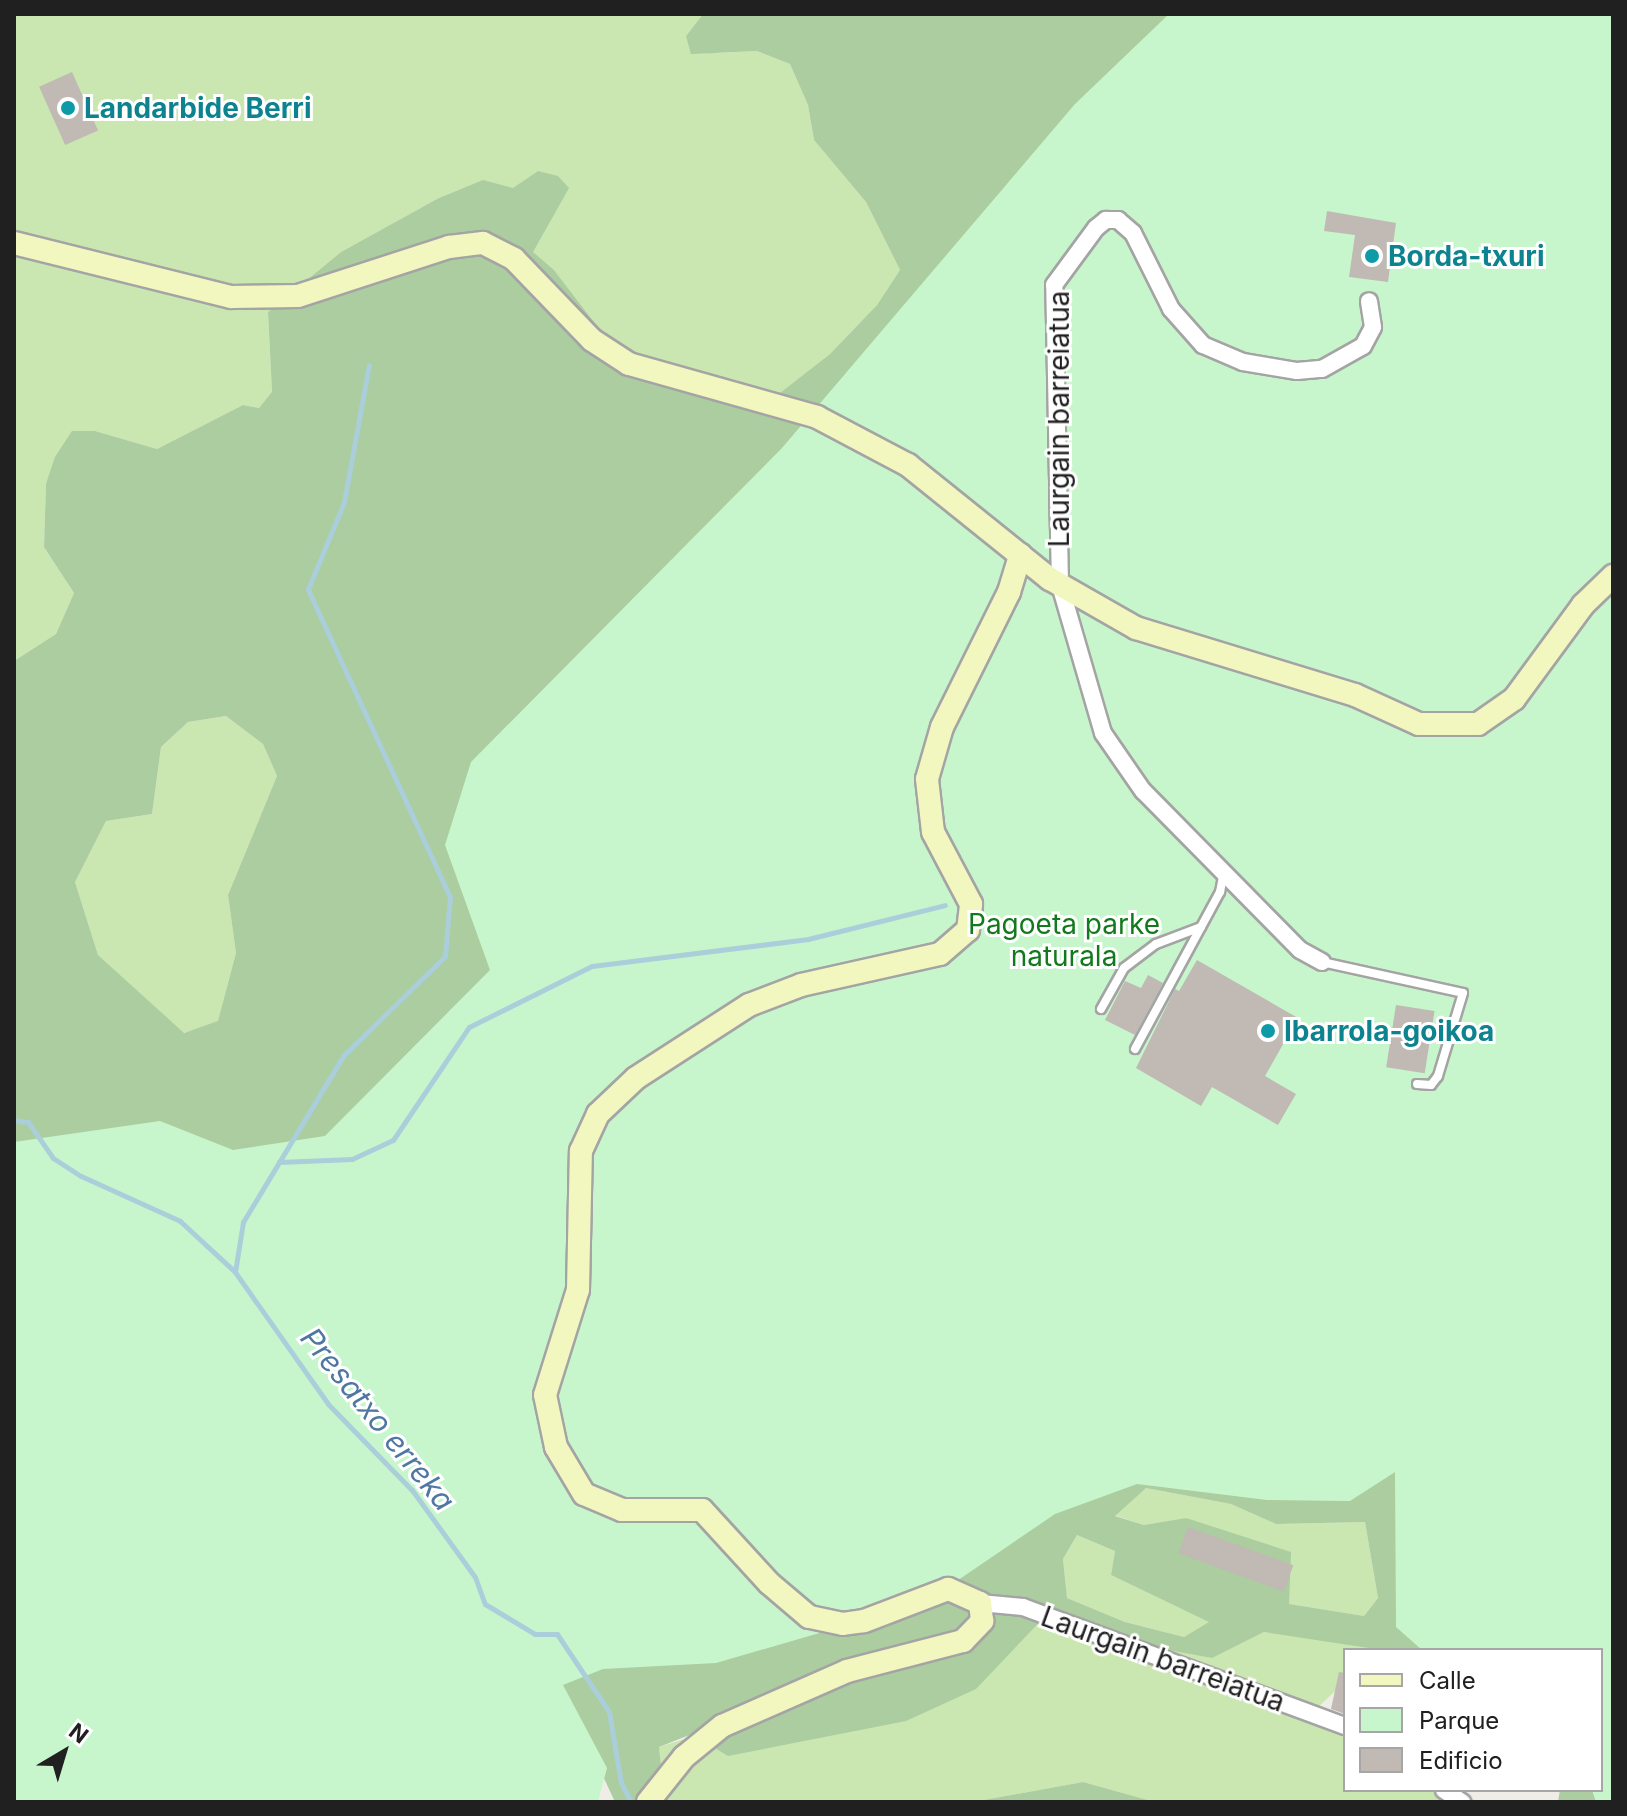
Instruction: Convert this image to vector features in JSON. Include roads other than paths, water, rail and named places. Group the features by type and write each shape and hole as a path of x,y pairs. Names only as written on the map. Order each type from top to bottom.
{"street":[{"name":"Laurgain barreiatua","path":"1322,962 1300,950 1120,766 1083,678 1060,585 1054,285 1096,228 1112,219 1133,233 1171,309 1203,345 1267,369 1322,369 1354,355 1373,327 1369,301"},
{"path":"14,243 231,297 298,296 449,247 483,243 514,259 592,340 629,364 671,380 817,417 908,465 1060,585 1136,628 1355,695 1419,724 1478,724 1514,699 1583,605 1613,576"},
{"path":"648,1802 684,1757 722,1726 847,1671 963,1641 982,1621 980,1603 948,1589 864,1621 843,1624 809,1617 769,1583 702,1510 622,1510 584,1494 556,1447 545,1395 578,1290 582,1147 598,1114 636,1078 749,1005 801,985 940,954 968,930 971,904 935,837 927,779 942,727 1009,592 1020,555"},
{"name":"Laurgain barreiatua","path":"980,1603 1023,1607 1343,1725"}],"lane":[{"path":"1135,1049 1220,892 1224,871"},
{"path":"1101,1009 1124,968 1156,944 1202,926"},
{"path":"1322,962 1463,993 1438,1076 1431,1085 1417,1084"}],"waterway":[{"path":"235,1272 243,1222 343,1056 445,956 450,897 308,589 344,502 369,365"},
{"path":"279,1162 352,1159 393,1140 469,1027 592,966 808,939 945,905"},
{"name":"Presatxo erreka","path":"14,1120 28,1122 53,1158 81,1176 180,1221 235,1272 328,1404 412,1490 475,1577 485,1604 535,1634 557,1634 609,1712 621,1783 631,1802"}],"place":[{"name":"Landarbide Berri","path":"68,108"},
{"name":"Borda-txuri","path":"1372,256"},
{"name":"Ibarrola-goikoa","path":"1268,1031"}],"park label":[{"name":"Pagoeta parke naturala","path":"1064,940"}]}
